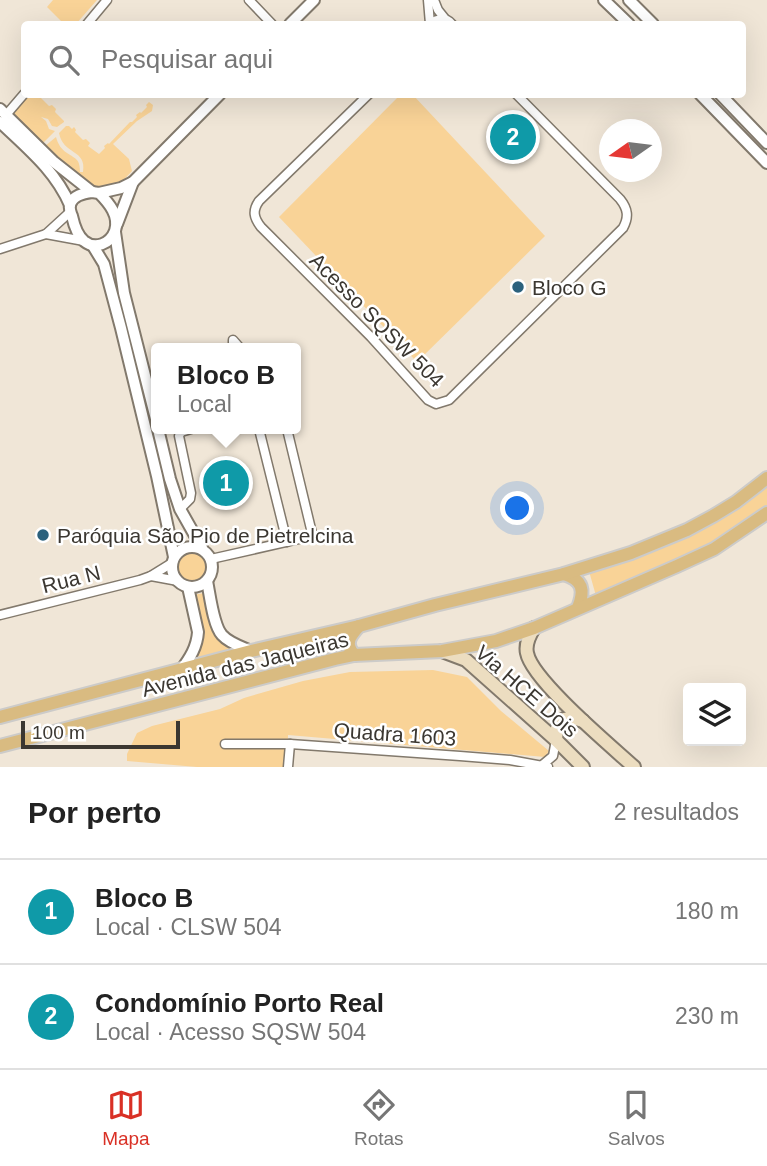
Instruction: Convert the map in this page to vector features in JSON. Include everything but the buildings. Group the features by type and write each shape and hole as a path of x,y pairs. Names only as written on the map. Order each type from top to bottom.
{"main road":[{"name":"Avenida das Jaqueiras","path":"0,717 251,651 564,574 631,553 687,530 736,502 767,478"},
{"name":"Avenida das Jaqueiras","path":"0,746 354,655 442,652 496,641 534,628 714,549 767,513"},
{"path":"564,574 575,579 581,586 582,595 578,608"},
{"path":"354,655 348,641 359,626"},
{"name":"Via HCE Dois","path":"534,628 526,645 527,656 538,675 634,767"},
{"name":"Via HCE Dois","path":"442,652 466,660 583,767"},
{"path":"556,740 557,728 564,719 584,721"}],"street":[{"path":"90,21 107,0"},
{"path":"248,0 269,21"},
{"path":"293,21 314,0"},
{"path":"428,0 430,21"},
{"path":"434,0 438,10 448,21"},
{"path":"604,0 626,21"},
{"path":"629,0 650,21"},
{"path":"2,115 21,97"},
{"path":"0,248 46,233 80,194 121,188 133,182 216,98"},
{"name":"Acesso SQSW 504","path":"365,98 258,201 254,215 261,227 371,337 428,400 436,404 449,400 627,222 627,208 620,199 520,98"},
{"path":"704,98 767,163"},
{"path":"724,98 767,143"},
{"path":"2,115 54,162 96,192 114,213 124,293 151,399"},
{"path":"2,115 54,176 63,190 76,230 104,264 157,476 173,560 172,570 183,584 198,632 190,658 181,670"},
{"path":"46,233 101,245 110,241 133,182"},
{"path":"159,434 180,509 211,559 212,571 207,581 195,587 183,584"},
{"path":"180,434 191,493 190,499 180,509"},
{"path":"260,434 287,542"},
{"path":"211,559 309,537 312,533 288,434"},
{"path":"173,560 178,552 188,547 202,548"},
{"name":"Rua N","path":"0,615 151,576 173,560"},
{"name":"Rua N","path":"151,576 183,584"},
{"path":"207,581 221,635 251,651"},
{"path":"544,766 553,756 556,740"},
{"name":"Quadra 1603","path":"225,744 290,744 544,766"},
{"path":"288,767 290,744"}],"shaded area":[{"path":"53,0 97,0 79,21 61,21 47,7"},
{"path":"26,98 41,98 56,109 55,112 64,122 57,127 52,126 48,119 41,117 49,129 55,131 42,142 13,113"},
{"path":"397,98 416,98 545,236 417,362 279,217"},
{"path":"149,102 153,105 152,111 113,144 129,159 132,171 117,184 103,187 92,185 70,170 45,146 56,137 61,148 77,160 80,172 83,172 82,159 65,145 59,133 66,126 72,129 74,127 75,132 83,140 86,139 90,143 88,146 99,154"},
{"path":"767,486 767,507 729,533 685,558 596,596 589,571 644,554 682,538 726,514"},
{"path":"192,552 203,557 208,568 203,579 192,584 181,579 176,568 181,557"},
{"path":"204,593 216,633 226,646 234,651 195,661 202,637 193,595"},
{"path":"433,670 467,677 501,711 549,751 545,757 288,735 287,767 197,767 127,761 127,754 137,733 152,726 220,709 244,698 303,681 350,672"}],"place":[{"name":"Condomínio Porto Real","path":"513,137"},
{"name":"Bloco G","path":"518,287"},
{"name":"Bloco B","path":"226,483"},
{"name":"Paróquia São Pio de Pietrelcina","path":"43,535"}]}
